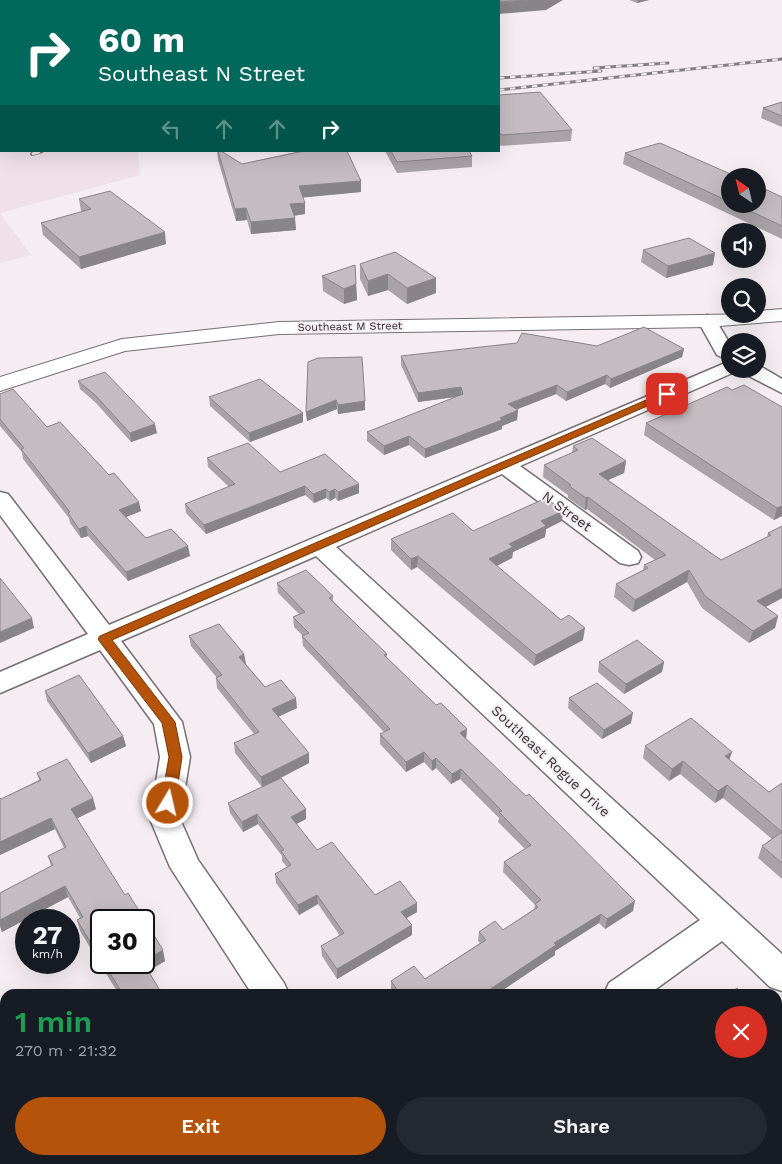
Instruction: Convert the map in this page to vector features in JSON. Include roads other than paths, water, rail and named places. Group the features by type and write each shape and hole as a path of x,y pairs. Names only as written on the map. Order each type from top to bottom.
{"street":[{"name":"Southeast M Street","path":"0,384 122,345 279,328 707,321 782,315"},
{"path":"707,321 721,345"},
{"path":"0,683 320,546 721,370"},
{"path":"766,378 782,387"},
{"name":"N Street","path":"504,465 629,557"},
{"path":"0,499 168,722 176,757 165,819 186,868 269,989"},
{"name":"Southeast Rogue Drive","path":"320,546 782,976"},
{"path":"628,989 723,922"}],"railway":[{"path":"500,90 782,59"},
{"path":"594,68 668,63"},
{"path":"500,78 601,71"},
{"path":"32,154 39,152"}]}
